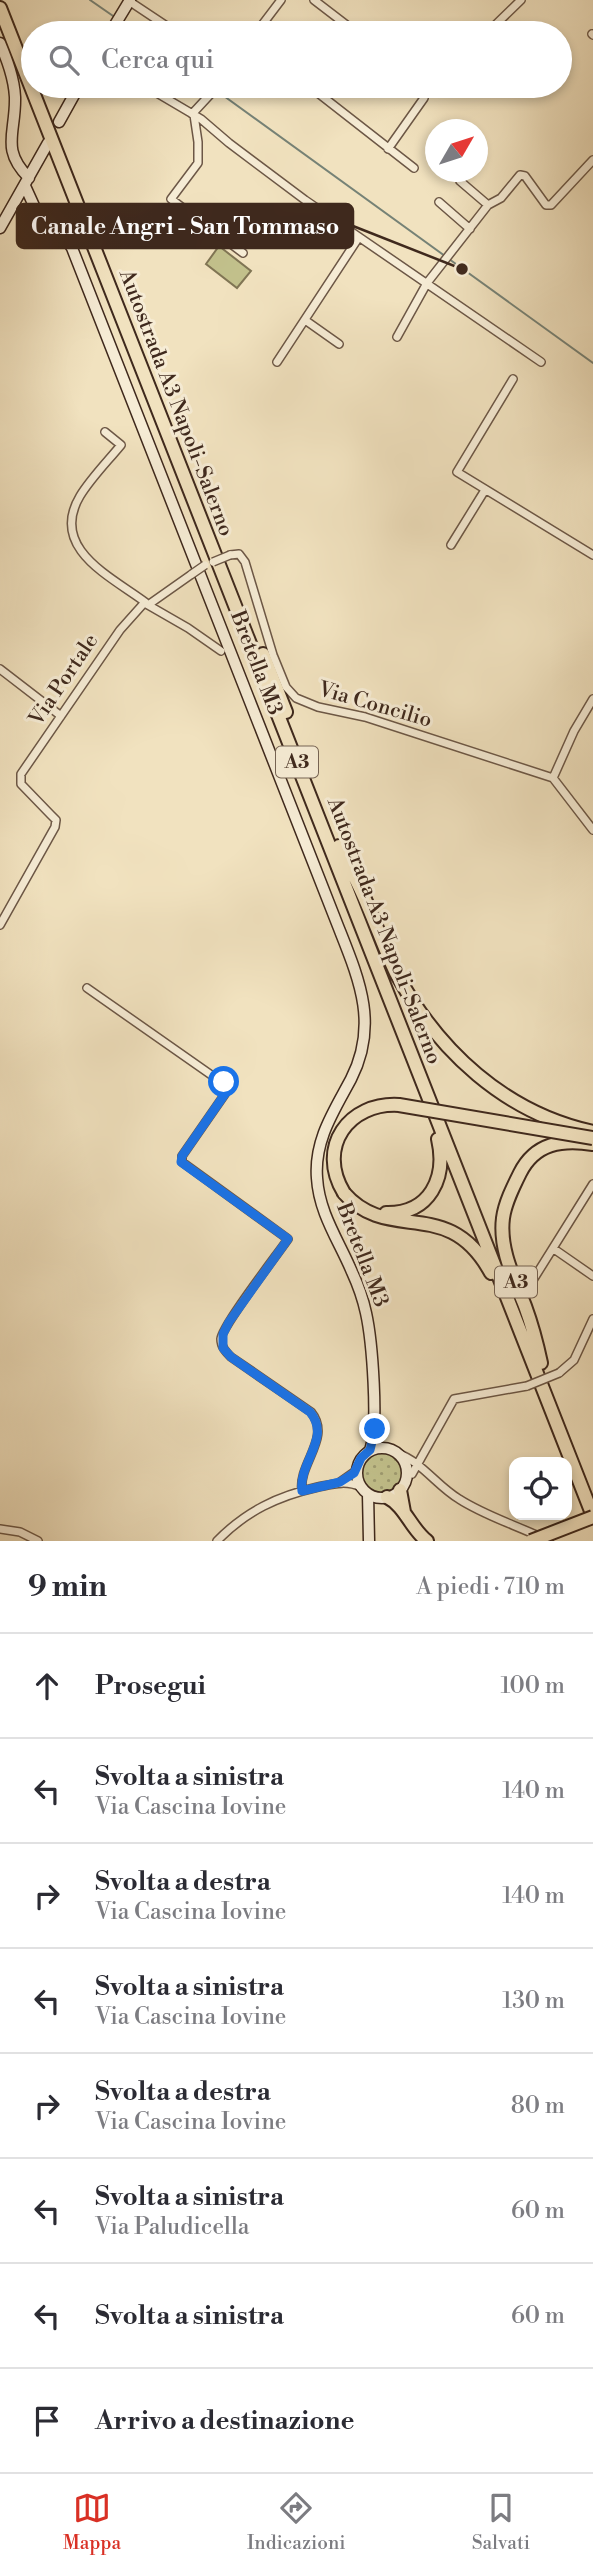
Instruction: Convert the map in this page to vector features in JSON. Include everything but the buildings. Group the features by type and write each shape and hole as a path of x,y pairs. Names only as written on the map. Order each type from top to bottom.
{"highway":[{"path":"6,0 21,38"},
{"name":"Autostrada A3 Napoli-Salerno","path":"0,8 21,61"},
{"name":"Autostrada A3 Napoli-Salerno","path":"35,98 409,1047 593,1495"},
{"name":"Autostrada A3 Napoli-Salerno","path":"45,98 339,846 538,1364 593,1516"},
{"name":"A3","path":"339,846 368,904 386,951 403,984 435,1033 484,1082 523,1107 593,1132"},
{"name":"A3","path":"372,1213 393,1213 419,1204 432,1191 440,1173 441,1152 438,1138 424,1102 409,1047"},
{"name":"A3","path":"538,1364 508,1314 489,1270 469,1244 453,1231 442,1227 382,1217 362,1209 344,1192 335,1175 337,1140 348,1122 366,1110 376,1106 399,1105 593,1138"},
{"name":"A3","path":"538,1364 534,1335 504,1245 503,1220 508,1200 522,1169 537,1151 562,1142 593,1144"},
{"path":"404,1513 406,1481"},
{"path":"385,1498 398,1504 413,1527 427,1541"},
{"path":"531,1541 593,1516"}],"street":[{"path":"265,21 281,0"},
{"path":"314,0 341,21"},
{"path":"499,21 521,0"},
{"path":"117,21 130,1 159,21"},
{"name":"Bretella M3","path":"0,43 15,94 8,149 14,164 27,182 31,205"},
{"path":"59,122 72,98"},
{"path":"166,98 193,114 305,200 541,362"},
{"path":"193,114 208,98"},
{"path":"324,98 414,168"},
{"path":"388,149 424,98"},
{"path":"193,114 198,142 198,163 171,199 243,253"},
{"path":"0,228 48,143"},
{"path":"397,337 426,283 488,205 501,198 523,175 546,205 551,205 593,160"},
{"path":"461,182 488,205"},
{"name":"Bretella M3","path":"19,197 58,227 72,248 362,992 365,1021 362,1049 322,1137 316,1163 327,1219 352,1271 366,1313 375,1429 370,1450"},
{"path":"439,202 470,229"},
{"path":"10,211 31,205"},
{"path":"277,362 359,237"},
{"path":"304,320 339,344"},
{"path":"513,379 457,472 593,555"},
{"path":"106,432 121,445 81,495 71,521 73,539 83,555 146,603 221,651"},
{"path":"451,545 485,490"},
{"name":"Via Concilio","path":"146,603 209,564 239,554 245,562 273,655 286,687 296,698 318,707 365,717 552,778"},
{"name":"Via Portale","path":"0,925 55,827 56,820 19,781 21,774 120,630 146,603"},
{"path":"0,669 61,716"},
{"path":"593,699 574,731 552,778 593,830"},
{"path":"87,988 227,1086 225,1094 182,1156 181,1162 288,1239 229,1322 221,1340 223,1348 231,1357 316,1418 318,1436 302,1477 302,1491"},
{"path":"528,1288 593,1184"},
{"path":"554,1248 593,1276"},
{"path":"406,1481 418,1465 454,1399 527,1386 559,1373 577,1356 593,1319"},
{"name":"Bretella M3","path":"375,1429 387,1448"},
{"path":"217,1541 258,1508 302,1491 340,1482 356,1469 361,1458 370,1450 387,1448 417,1457 423,1453"},
{"path":"402,1454 456,1498 484,1514 549,1541"},
{"path":"402,1454 406,1481"},
{"path":"356,1469 370,1515 369,1541"},
{"path":"370,1515 406,1481 420,1473 433,1478"},
{"path":"340,1482 385,1498"},
{"path":"0,1529 20,1532 38,1541"}],"shaded area":[{"path":"219,246 251,271 237,288 206,264"},
{"path":"382,1452 397,1458 403,1473 397,1488 382,1494 367,1488 361,1473 367,1458"}],"waterway":[{"path":"90,0 116,18"},
{"path":"227,98 445,256"},
{"path":"449,259 593,363"}],"place":[{"name":"Canale Angri - San Tommaso","path":"462,269"}],"route":[{"path":"224,1082 227,1086 225,1094 182,1156 181,1162 288,1239 229,1322 221,1340 223,1348 231,1357 316,1418 318,1436 302,1477 302,1491 340,1482 354,1473 358,1462 370,1450 375,1429"}]}
